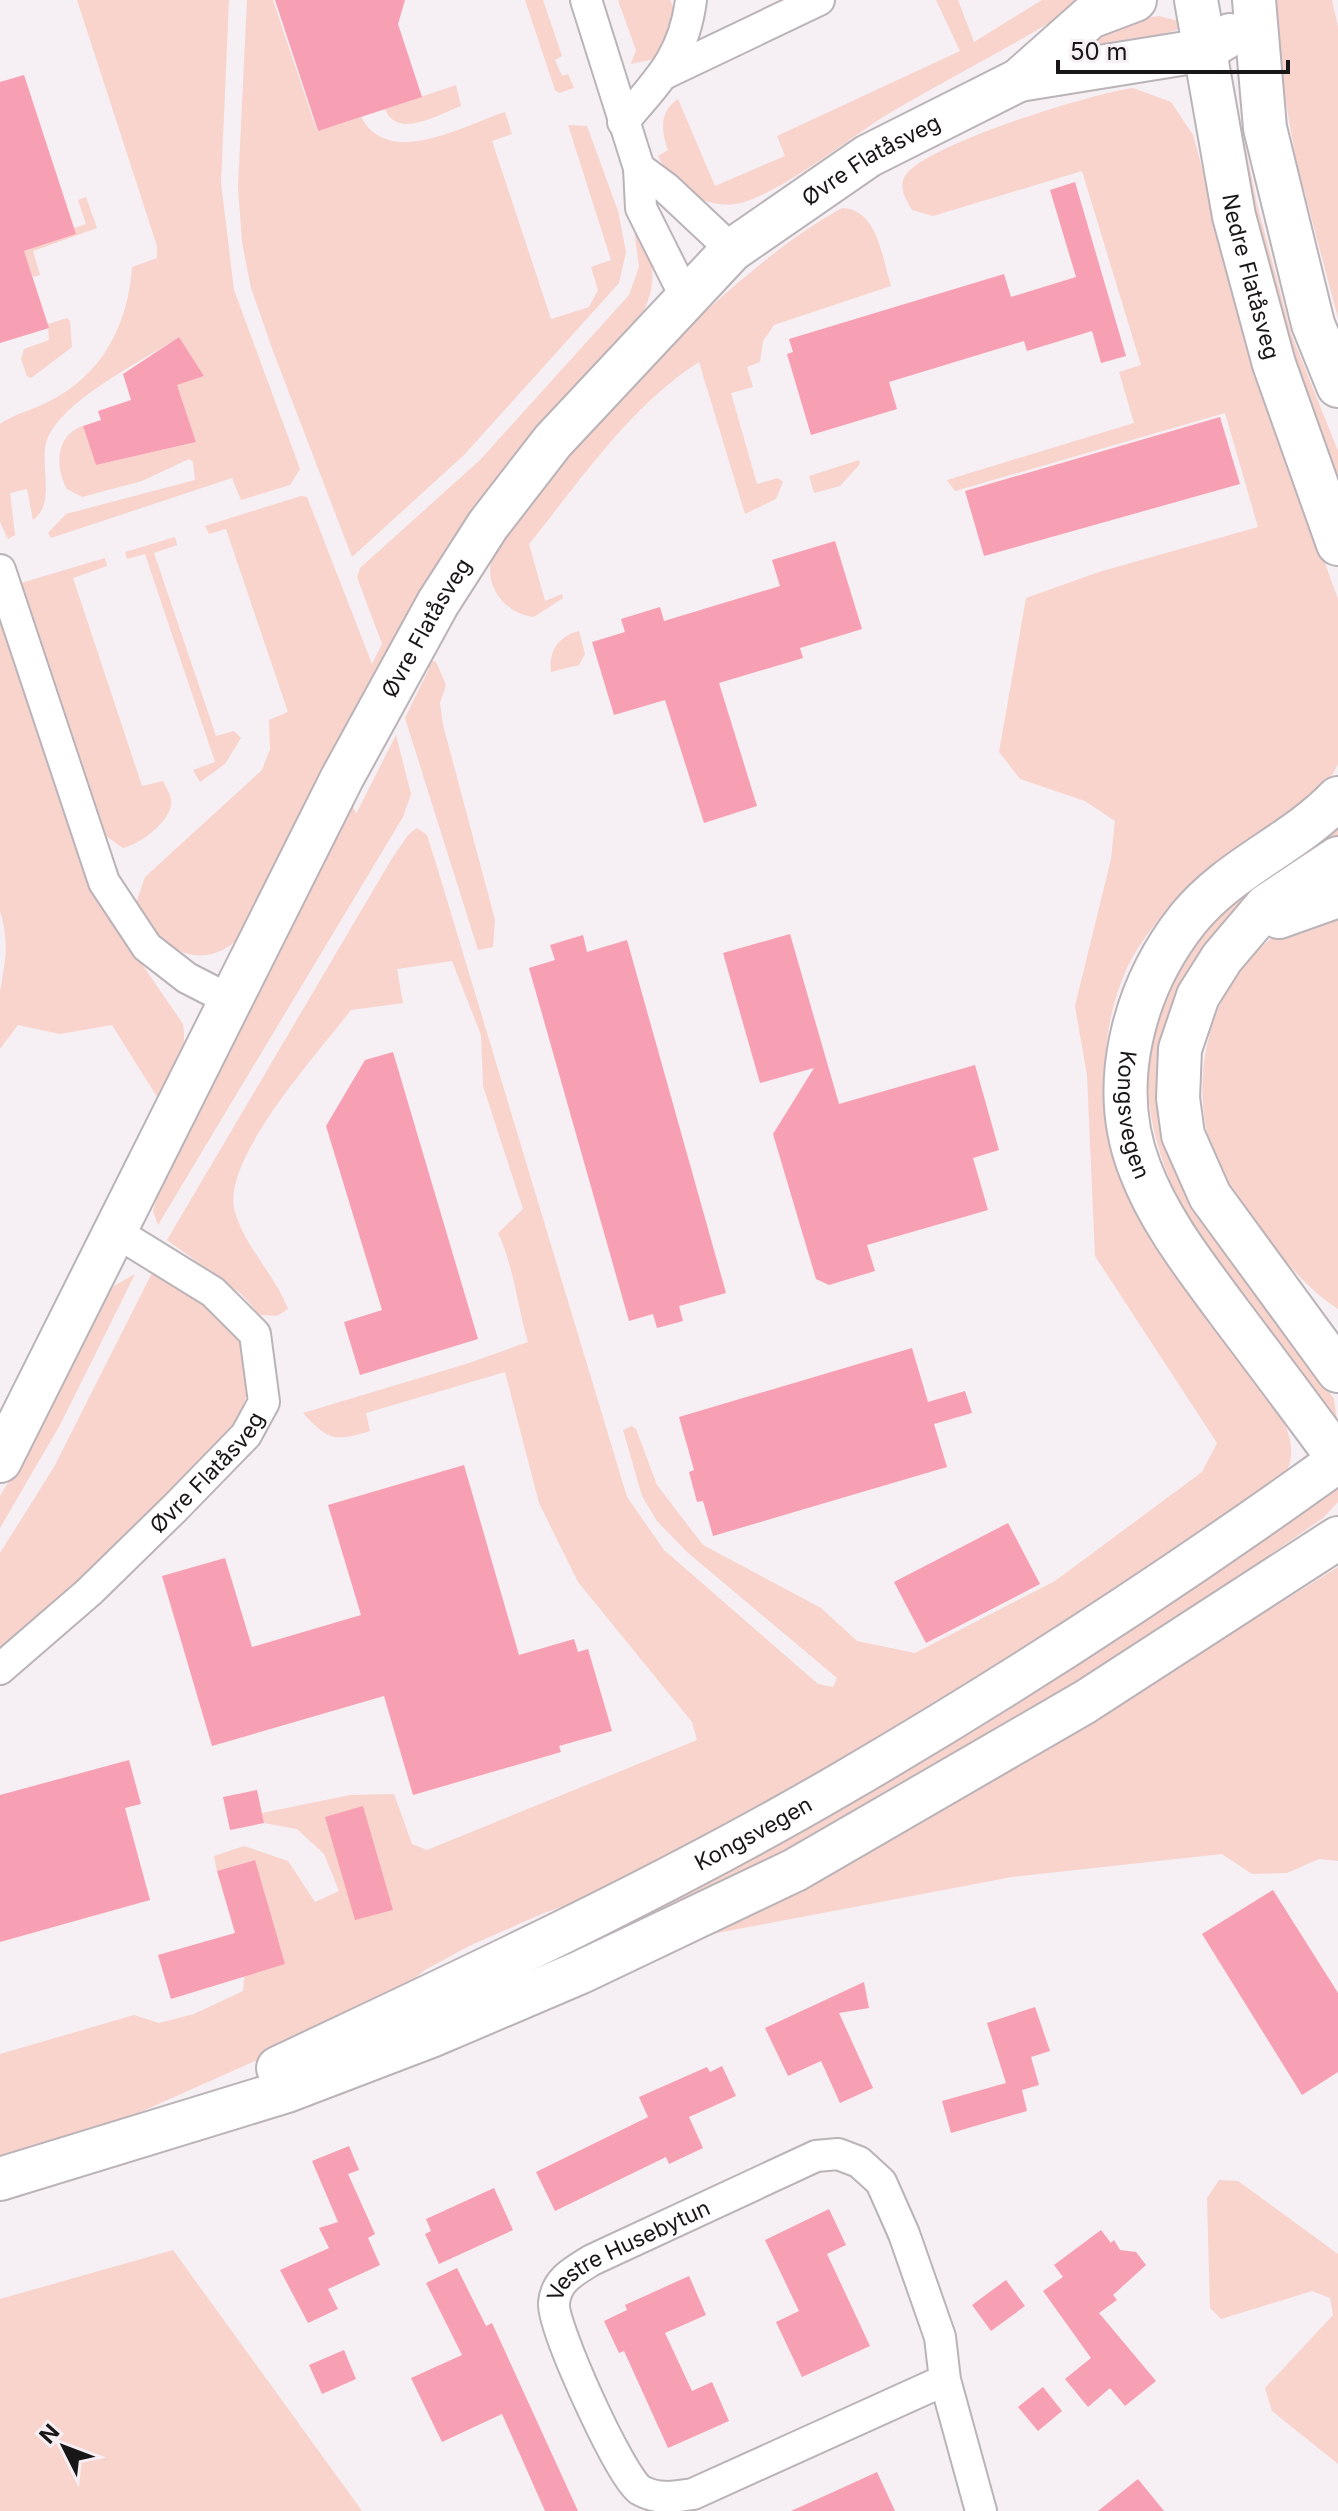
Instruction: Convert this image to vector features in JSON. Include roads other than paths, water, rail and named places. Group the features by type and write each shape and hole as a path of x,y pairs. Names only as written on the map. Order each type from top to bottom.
{"street":[{"path":"586,0 639,168 641,208 685,296"},
{"path":"623,122 664,74 687,32 691,0"},
{"path":"664,74 819,0"},
{"name":"Øvre Flatåsveg","path":"0,1461 342,778 419,638 488,525 553,441 685,296 732,250 868,156 1019,80 1098,8 1135,0"},
{"path":"1199,0 1254,10 1265,128 1313,324 1338,386"},
{"name":"Nedre Flatåsveg","path":"1199,0 1234,216 1274,364 1338,544"},
{"name":"Øvre Flatåsveg","path":"1019,80 1205,50 1254,10"},
{"path":"639,168 732,250"},
{"path":"0,570 104,882 147,947 187,978 232,1001"},
{"name":"Kongsvegen","path":"128,2138 534,1947 841,1785 1148,1593 1338,1460 1160,1213 1139,1167 1129,1124 1126,1078 1130,1038 1150,978 1188,919 1234,873 1320,817 1338,798"},
{"name":"Kongsvegen","path":"1338,858 1266,906 1222,958 1198,996 1180,1049 1178,1098 1183,1135 1210,1196 1322,1331 1338,1371"},
{"path":"1248,930 1338,896"},
{"name":"Øvre Flatåsveg","path":"0,1669 89,1592 175,1508 246,1435 264,1402 255,1334 213,1292 116,1232"},
{"name":"Kongsvegen","path":"0,2179 287,2091 431,2036 581,1972 795,1870 1085,1702 1338,1538"},
{"name":"Vestre Husebytun","path":"945,2380 693,2494 663,2499 638,2489 622,2467 557,2329 554,2302 564,2277 592,2260 816,2156 838,2154 859,2162 881,2182 927,2297 940,2337 945,2380 981,2511"}]}
